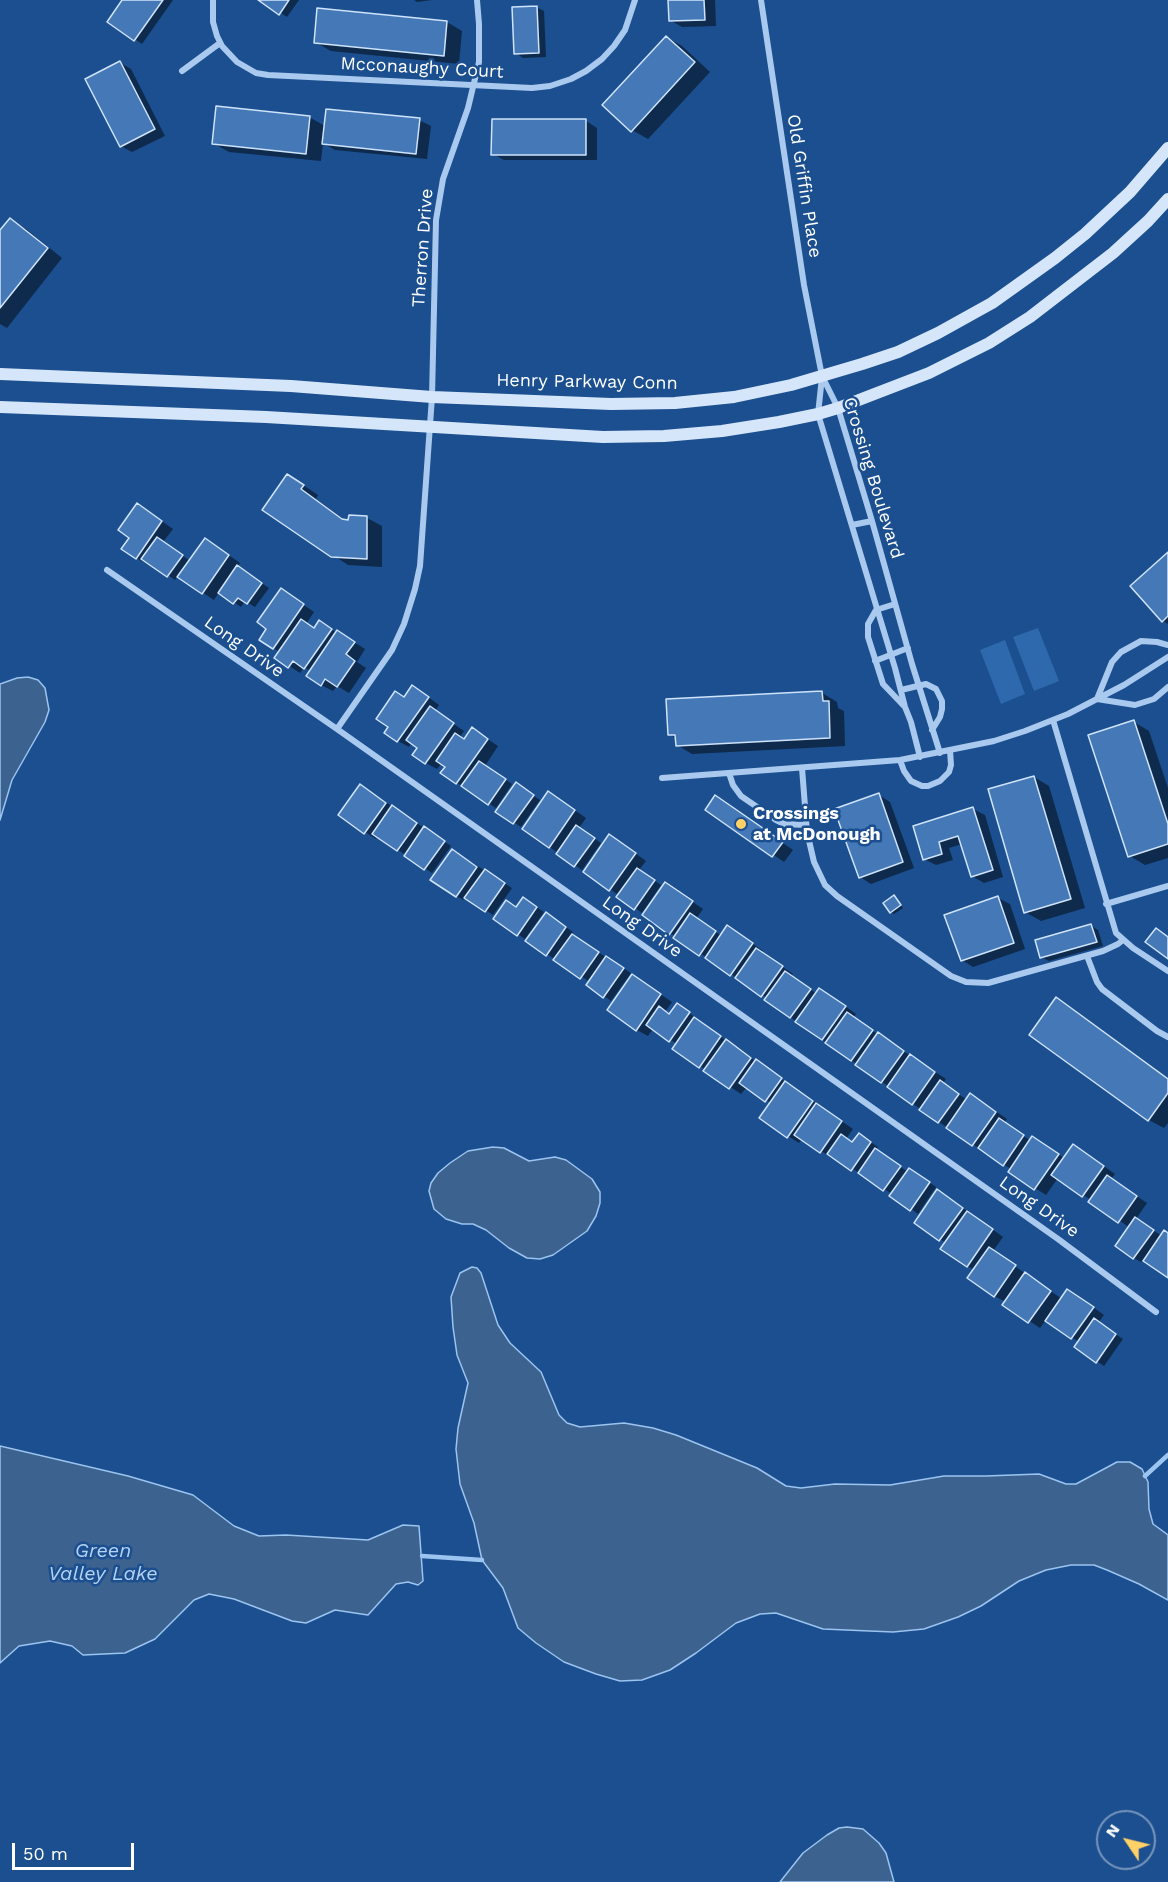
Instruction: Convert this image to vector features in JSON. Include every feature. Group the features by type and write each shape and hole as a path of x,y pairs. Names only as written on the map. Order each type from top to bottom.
{"street":[{"path":"182,71 220,43 213,22 213,0"},
{"name":"Therron Drive","path":"337,729 392,650 404,624 420,566 432,397 437,207 445,171 464,122 478,62 477,0"},
{"name":"Mcconaughy Court","path":"220,43 237,62 262,75 540,88 578,76 602,59 614,46 629,22 636,0"},
{"name":"Old Griffin Place","path":"761,0 804,285 822,376"},
{"name":"Henry Parkway Conn","path":"0,374 291,386 432,397 611,404 675,403 734,397 791,385 898,351 938,333 992,303 1085,234 1130,192 1168,148"},
{"path":"0,407 262,417 603,437 664,436 722,431 818,414 919,378 989,343 1030,317 1113,253 1168,199"},
{"name":"Crossing Boulevard","path":"822,376 838,408 940,753"},
{"name":"Crossing Boulevard","path":"822,376 818,414 920,757"},
{"path":"852,525 872,521"},
{"name":"Long Drive","path":"107,570 337,729 1058,1239 1156,1312"},
{"path":"876,610 895,604"},
{"name":"Crossing Boulevard","path":"876,610 868,624 867,631 875,661 883,684 905,707"},
{"path":"1097,699 1112,662 1121,652 1141,641 1168,645"},
{"path":"875,661 908,648"},
{"path":"662,778 900,760 994,741 1053,720 1097,699 1168,657"},
{"path":"900,690 926,684 931,685 939,694 942,701 940,717 932,730"},
{"path":"1097,699 1135,705 1154,699 1168,687"},
{"path":"1053,720 1116,933 1168,971"},
{"path":"900,760 911,781 928,786 940,782 949,772 950,750"},
{"path":"802,768 806,825 814,862 825,885 837,896 960,981 972,984 988,983 1088,956 1118,945 1123,940"},
{"path":"729,773 741,796 766,814 784,824 806,825"},
{"path":"1106,904 1168,886"},
{"path":"1088,956 1097,982 1102,988 1168,1037"}],"shaded area":[{"path":"1038,628 1059,681 1034,691 1013,637"},
{"path":"1005,640 1025,694 1001,704 980,650"}],"water":[{"path":"28,677 38,680 45,688 49,710 45,722 12,780 0,820 0,684"},
{"path":"493,1147 504,1148 529,1161 555,1157 566,1160 592,1179 600,1192 600,1203 596,1216 587,1231 553,1255 540,1259 527,1258 509,1248 486,1230 473,1224 462,1224 446,1219 434,1209 429,1191 438,1173 468,1151"},
{"path":"472,1267 477,1268 481,1273 498,1325 510,1343 541,1372 559,1415 567,1423 580,1427 624,1423 653,1428 757,1468 786,1486 801,1488 835,1484 890,1485 944,1476 1039,1474 1066,1484 1076,1484 1117,1462 1130,1462 1142,1469 1148,1482 1149,1509 1153,1524 1168,1535 1168,1600 1139,1584 1094,1565 1071,1565 1046,1570 1019,1581 981,1606 924,1629 893,1632 823,1629 776,1613 760,1614 736,1623 670,1670 642,1680 620,1681 564,1662 518,1628 503,1588 482,1560 474,1523 460,1484 456,1449 468,1383 457,1355 451,1297 460,1273"},
{"name":"Green Valley Lake","path":"0,1446 128,1476 193,1495 234,1526 259,1536 286,1535 368,1540 403,1525 419,1526 423,1581 418,1585 408,1582 396,1584 368,1615 335,1610 306,1623 292,1621 234,1599 209,1594 194,1600 155,1639 125,1653 83,1655 72,1646 50,1641 19,1646 0,1663"},
{"path":"839,1828 863,1829 879,1843 886,1853 894,1882 780,1882 803,1853 827,1835"}],"building":[{"path":"122,0 163,0 134,41 107,22"},
{"path":"258,0 289,0 279,15"},
{"path":"668,0 704,0 705,20 669,21"},
{"path":"537,6 539,53 514,54 512,7"},
{"path":"317,8 447,21 444,56 314,43"},
{"path":"666,36 695,62 631,132 602,105"},
{"path":"120,61 155,129 120,147 85,79"},
{"path":"216,106 310,116 306,154 212,144"},
{"path":"326,109 420,118 416,154 322,144"},
{"path":"492,119 586,119 586,155 491,155"},
{"path":"10,218 48,248 0,308 0,230"},
{"path":"287,474 304,485 301,489 342,519 348,520 349,515 367,516 367,559 331,557 262,510"},
{"path":"137,503 162,521 136,559 121,549 129,538 118,530"},
{"path":"157,537 183,555 167,577 141,559"},
{"path":"205,538 229,555 202,594 177,577"},
{"path":"1168,552 1168,616 1162,622 1130,586"},
{"path":"237,565 262,583 247,604 238,598 233,604 218,593"},
{"path":"281,588 304,604 273,649 259,640 266,629 257,622"},
{"path":"301,619 314,628 319,620 332,629 304,669 293,661 288,668 274,658"},
{"path":"337,630 355,642 346,654 355,661 337,687 325,679 321,686 306,676"},
{"path":"412,685 429,697 397,742 384,733 388,727 376,719 395,691 404,697"},
{"path":"822,691 823,701 829,701 830,738 676,746 675,735 668,735 666,699"},
{"path":"430,706 454,723 425,764 412,755 417,748 406,740"},
{"path":"1134,720 1168,824 1168,844 1128,857 1088,735"},
{"path":"472,727 488,739 456,784 440,773 445,767 436,761 455,733 464,739"},
{"path":"479,761 506,779 488,805 461,786"},
{"path":"1034,776 1071,899 1024,913 988,789"},
{"path":"516,782 534,795 513,824 495,812"},
{"path":"360,784 386,803 364,834 338,815"},
{"path":"548,791 575,810 549,848 522,829"},
{"path":"879,793 903,862 859,878 834,809"},
{"path":"715,795 783,842 772,857 705,810"},
{"path":"392,805 417,823 397,851 372,834"},
{"path":"973,807 993,870 971,877 958,836 939,842 942,854 923,860 913,826"},
{"path":"576,825 595,838 574,867 556,854"},
{"path":"424,826 445,841 424,870 404,856"},
{"path":"609,834 636,853 609,891 583,872"},
{"path":"452,849 477,867 456,897 430,880"},
{"path":"637,868 655,880 634,910 616,897"},
{"path":"485,869 505,883 485,912 464,898"},
{"path":"665,882 693,901 669,935 642,915"},
{"path":"894,895 901,905 890,913 883,903"},
{"path":"998,896 1014,943 961,961 944,915"},
{"path":"523,897 537,907 517,936 493,919 506,900 516,907"},
{"path":"546,912 566,927 546,956 525,941"},
{"path":"690,913 716,931 699,956 673,938"},
{"path":"1091,924 1097,942 1040,958 1035,940"},
{"path":"727,925 753,943 730,976 705,958"},
{"path":"1156,928 1168,937 1168,959 1145,942"},
{"path":"572,934 599,952 580,979 553,960"},
{"path":"756,948 783,966 761,997 735,978"},
{"path":"606,956 624,968 603,998 586,985"},
{"path":"785,971 811,989 790,1018 764,1000"},
{"path":"632,974 661,994 636,1031 607,1010"},
{"path":"819,988 846,1006 822,1040 795,1022"},
{"path":"1056,997 1168,1079 1168,1093 1148,1121 1029,1035"},
{"path":"677,1003 690,1012 669,1042 646,1025 659,1006 669,1014"},
{"path":"847,1012 873,1030 851,1061 825,1043"},
{"path":"694,1017 721,1036 699,1068 672,1049"},
{"path":"878,1032 904,1051 881,1083 855,1065"},
{"path":"726,1039 751,1058 729,1089 703,1071"},
{"path":"910,1054 935,1072 912,1105 887,1087"},
{"path":"756,1059 782,1078 765,1102 739,1083"},
{"path":"940,1080 959,1094 938,1123 919,1110"},
{"path":"785,1081 813,1101 787,1138 759,1118"},
{"path":"970,1093 996,1112 972,1146 946,1128"},
{"path":"816,1103 842,1121 820,1153 794,1135"},
{"path":"999,1118 1024,1135 1003,1166 978,1148"},
{"path":"859,1133 871,1142 851,1171 827,1154 841,1134 852,1142"},
{"path":"1032,1136 1059,1154 1034,1190 1008,1172"},
{"path":"1073,1144 1104,1166 1082,1197 1051,1175"},
{"path":"875,1148 901,1166 883,1191 858,1173"},
{"path":"909,1168 930,1182 910,1211 889,1196"},
{"path":"1107,1175 1137,1196 1118,1223 1088,1202"},
{"path":"937,1189 963,1208 939,1241 914,1223"},
{"path":"967,1211 993,1229 967,1267 940,1249"},
{"path":"1135,1217 1154,1230 1133,1259 1115,1246"},
{"path":"1164,1230 1168,1233 1168,1278 1143,1261"},
{"path":"989,1247 1016,1265 994,1297 967,1278"},
{"path":"1025,1272 1051,1291 1028,1323 1002,1305"},
{"path":"1067,1289 1094,1307 1071,1339 1045,1321"},
{"path":"1094,1318 1116,1334 1096,1363 1074,1347"}],"waterway":[{"path":"1145,1476 1168,1455"},
{"path":"422,1556 482,1560"}],"place":[{"name":"Crossings at McDonough","path":"741,824"}]}
